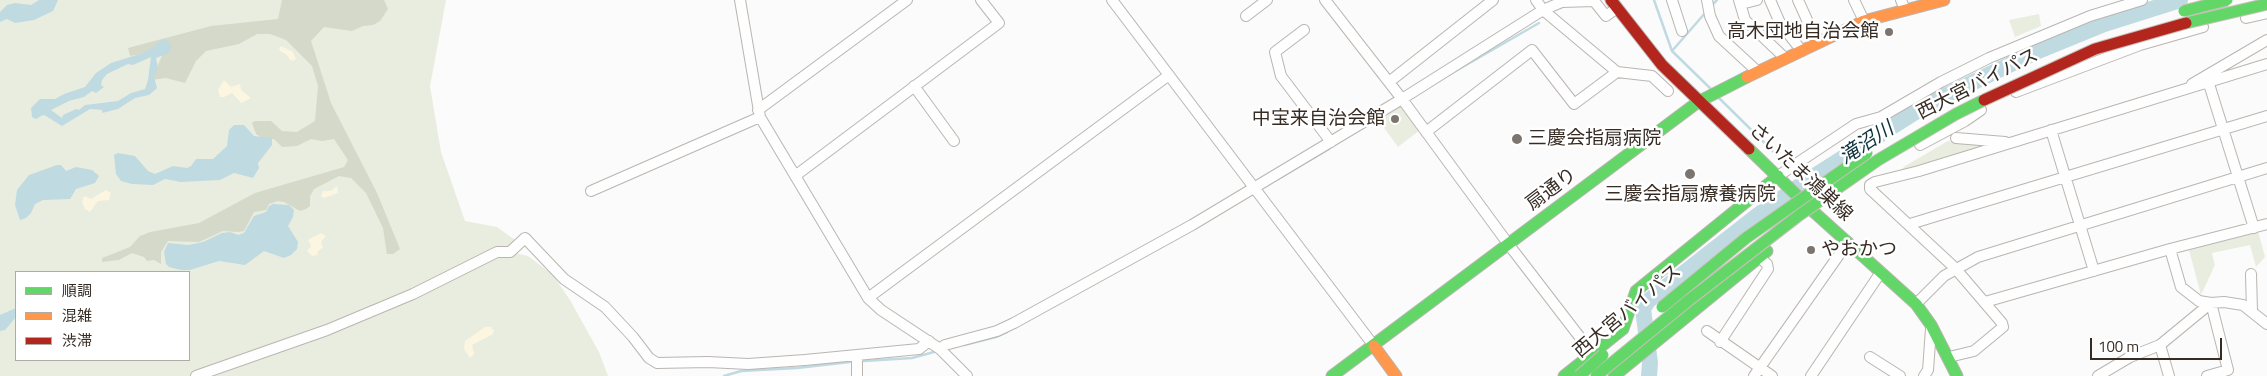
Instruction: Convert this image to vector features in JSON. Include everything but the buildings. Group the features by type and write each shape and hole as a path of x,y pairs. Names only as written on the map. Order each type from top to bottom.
{"main road":[{"name":"扇通り","path":"1332,376 1698,102 1820,41 1903,5 1942,0"},
{"path":"2173,14 2227,0"},
{"name":"さいたま鴻巣線","path":"1614,4 1662,65 1698,102 1815,213 1916,304 1931,325 1957,376"},
{"name":"西大宮バイパス","path":"1596,376 1689,300 1805,210 1878,160 1949,118 2048,69 2095,49 2168,27 2267,4"},
{"name":"西大宮バイパス","path":"1940,110 2008,76 2084,43 2146,22"},
{"name":"西大宮バイパス","path":"1651,315 1746,238 1879,145"},
{"path":"1564,376 1623,329 1636,292 1780,178"},
{"path":"1614,376 1759,256 1815,213"},
{"name":"西大宮バイパス","path":"1579,376 1637,327"},
{"path":"1374,346 1396,376"}],"street":[{"path":"740,0 759,113 868,298 881,310 940,349 967,376"},
{"path":"591,191 759,113 907,0"},
{"path":"795,176 999,23 981,0"},
{"path":"1112,0 1374,346"},
{"path":"1246,16 1267,0"},
{"path":"1325,0 1402,99 1509,245 1592,353"},
{"path":"1389,82 1493,0"},
{"path":"1536,0 1543,10 1617,72 1652,76 1668,90"},
{"path":"1672,0 1682,31"},
{"path":"1707,0 1710,16 1719,36 1758,72"},
{"path":"1757,0 1740,2 1745,20 1785,58"},
{"path":"1770,0 1780,23 1801,50"},
{"path":"1798,0 1812,31 1820,41"},
{"path":"1854,0 1864,22"},
{"path":"1780,178 1856,124 1881,117 1941,82 1989,58 2090,16 2142,0"},
{"path":"940,349 996,331 1014,323 1255,188 1402,99 1543,10 1562,2 1594,1 1606,16 1614,4"},
{"path":"1815,213 1876,168 1888,164 1965,121 1972,114 2018,92 2140,45 2267,13"},
{"path":"1304,30 1274,52 1281,76 1332,142"},
{"path":"2178,92 2267,40"},
{"path":"1426,132 1532,50 1574,104 1617,72"},
{"path":"1949,358 1974,351 2003,327 2002,323 1956,268 1870,189 1870,185 2208,84 2267,64"},
{"path":"868,298 1169,75"},
{"path":"2208,84 2254,228"},
{"path":"914,86 954,141"},
{"path":"1910,224 2267,116"},
{"path":"2051,130 2094,271"},
{"path":"1956,138 2011,142"},
{"path":"1916,304 1944,276 1956,268 1990,253 2267,168"},
{"path":"1985,302 2267,224"},
{"path":"196,376 327,330 413,294 497,252 510,252 525,238 564,279 605,307 633,337 649,358 657,363 708,362 748,364 919,348 929,341"},
{"path":"1757,372 1848,242"},
{"path":"2170,250 2181,287 2198,301 2242,304 2267,324"},
{"path":"1720,342 1768,269 1759,256"},
{"path":"1811,376 1881,272"},
{"path":"2251,274 2252,311"},
{"path":"2098,376 2130,357 2160,345 2211,303"},
{"path":"2207,376 2228,370 2211,303"},
{"path":"1927,374 1931,325"},
{"path":"1707,331 1757,372 1772,376"},
{"path":"2160,345 2169,376"},
{"path":"857,354 857,376"},
{"path":"1870,358 1900,376"}],"shaded area":[{"path":"0,0 446,0 430,86 441,152 465,221 497,227 515,240 510,252 528,256 552,274 570,300 599,352 608,376 0,376"},
{"path":"2039,14 2041,26 2015,37 2009,20"},
{"path":"1401,106 1420,130 1398,147 1379,121"},
{"path":"1948,141 1979,144 1980,148 1897,174 1905,166"},
{"path":"2258,231 2265,257 2256,267 2250,245 2212,253 2215,265 2201,295 2189,250"}],"green space":[{"path":"282,0 384,0 388,9 380,21 373,25 363,26 352,31 324,27 311,41 331,103 377,193 400,249 393,254 387,254 383,228 366,193 351,178 339,176 314,189 310,196 310,206 306,209 300,211 284,202 278,201 269,204 266,210 254,212 244,231 223,231 199,242 168,241 161,252 161,264 154,260 147,261 144,257 132,253 119,260 102,262 102,258 130,247 140,236 150,232 199,223 255,193 344,167 348,160 334,139 322,141 311,139 297,146 282,147 274,139 264,139 256,134 252,123 255,121 271,121 282,131 297,132 315,121 318,86 312,66 286,40 270,34 257,34 239,44 206,51 196,61 185,83 166,78 151,80 162,56 161,50 130,56 128,48 211,26 278,19"}],"sand":[{"path":"281,46 293,52 296,59 290,60 286,54 280,51 279,48"},
{"path":"224,80 231,87 240,84 241,90 251,98 241,103 232,93 220,97 218,90"},
{"path":"337,186 338,193 324,198 321,196 323,191 331,191"},
{"path":"106,190 111,193 109,200 98,201 90,212 85,209 82,202 84,196 91,199"},
{"path":"321,233 326,236 321,242 323,248 318,251 317,255 312,256 307,251 311,246 308,240"},
{"path":"485,327 491,327 494,331 493,334 472,345 474,354 470,358 464,349 465,341"}],"water":[{"path":"39,0 58,0 53,11 34,20 15,23 7,19 0,22 0,12 7,5 15,3 31,5"},
{"path":"164,39 170,42 171,49 167,54 156,58 158,68 154,77 157,88 149,95 135,98 118,109 102,113 102,110 90,109 62,126 43,115 36,119 32,117 31,108 40,99 55,99 85,87 96,73 111,63 146,52","holes":["151,57 145,89 131,93 118,101 85,105 79,110 76,109 63,115 62,118 51,110 69,101 84,97 92,91 96,93 104,87 101,85 102,80 107,74 128,64 133,65"]},
{"path":"234,125 244,125 254,136 272,138 272,145 258,163 259,168 253,178 234,173 220,180 181,182 165,179 153,185 132,184 121,181 116,174 114,155 118,153 135,156 148,171 155,174 173,166 187,168 196,159 213,159 227,146 229,130"},
{"path":"61,165 66,171 76,167 92,170 99,176 95,183 76,189 70,199 43,200 35,204 31,213 26,218 20,220 15,205 17,190 29,175"},
{"path":"273,204 289,205 294,210 293,217 288,226 298,242 297,249 291,255 284,258 264,251 245,265 219,261 190,270 169,267 166,264 164,252 168,243 188,245 203,242 222,233 230,232 238,235 244,233 254,216 266,212 269,206"},
{"path":"15,308 15,318 5,330 0,331 0,315"}],"waterway":[{"path":"1654,0 1672,51"},
{"path":"1711,6 1717,0"},
{"name":"滝沼川","path":"1649,376 1650,363 1643,309 1648,301 1758,215 1805,182 1928,104 2038,51 2104,24 2180,0"},
{"path":"1706,12 1672,51 1712,90"},
{"path":"1447,76 1539,23"},
{"path":"1719,98 1788,166"},
{"path":"1278,179 1329,149"},
{"path":"1792,169 1805,182"},
{"path":"964,345 996,337 1007,332"},
{"path":"864,361 912,358 934,352"},
{"path":"724,376 741,371 797,368 850,362"}],"traffic: fast":[{"path":"2184,11 2227,0"},
{"path":"2186,23 2267,4"},
{"path":"1332,376 1698,102 1747,77"},
{"path":"1596,376 1689,300 1798,216 1878,160 1956,114 1984,100"},
{"path":"1749,149 1815,213 1916,304 1931,325 1957,376"},
{"path":"1662,307 1746,238 1867,153"},
{"path":"1564,376 1623,329 1636,291 1778,176"},
{"path":"1614,376 1767,251"},
{"path":"1579,376 1603,355"}],"traffic: slow":[{"path":"1747,77 1864,21 1944,0"},
{"path":"1374,346 1396,376"}],"traffic: jam":[{"path":"1611,0 1662,65 1749,149"},
{"path":"1984,100 2095,49 2186,23"}],"place":[{"name":"高木団地自治会館","path":"1889,32"},
{"name":"中宝来自治会館","path":"1395,119"},
{"name":"三慶会指扇病院","path":"1517,139"},
{"name":"三慶会指扇療養病院","path":"1690,174"},
{"name":"やおかつ","path":"1811,250"}]}
